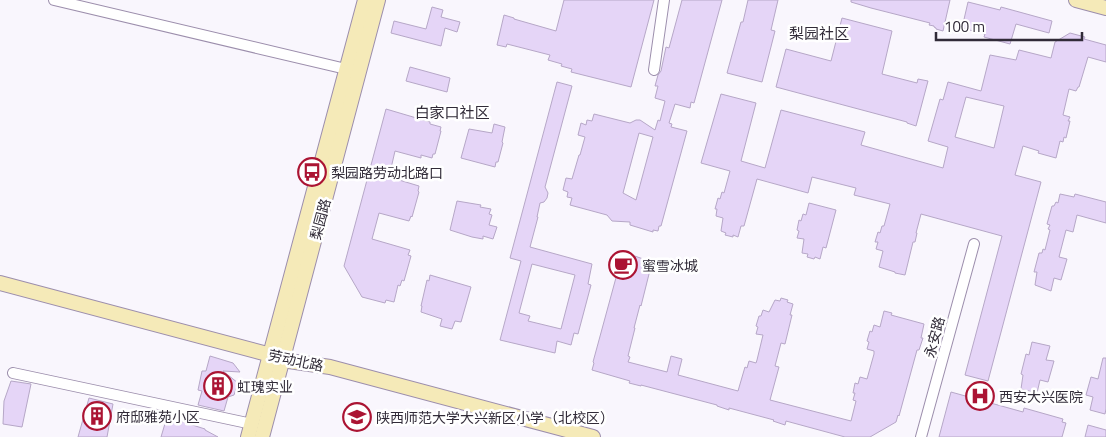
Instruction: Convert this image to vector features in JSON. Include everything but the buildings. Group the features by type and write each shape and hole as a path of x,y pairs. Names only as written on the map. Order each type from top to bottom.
{"main road":[{"name":"梨园路","path":"262,437 276,357 364,0"},
{"name":"梨园路","path":"250,430 276,357 378,0"},
{"path":"1076,0 1106,8"},
{"name":"劳动北路","path":"0,282 276,357 330,367 593,437"}],"street":[{"path":"54,0 346,69"},
{"path":"654,70 664,0"},
{"name":"永安路","path":"921,437 974,244"},
{"path":"14,373 250,430"}],"place":[{"name":"梨园路劳动北路口","path":"312,172"},
{"name":"蜜雪冰城","path":"623,265"},
{"name":"虹瑰实业","path":"218,386"},
{"name":"西安大兴医院","path":"980,396"},
{"name":"府邸雅苑小区","path":"97,416"},
{"name":"陕西师范大学大兴新区小学（北校区）","path":"357,417"}],"district":[{"name":"梨园社区","path":"819,33"},
{"name":"白家口社区","path":"452,112"}]}
